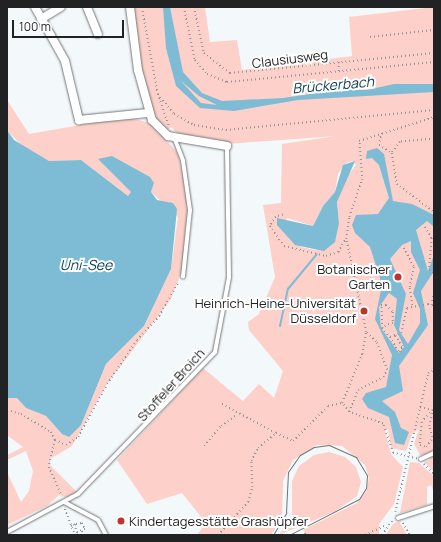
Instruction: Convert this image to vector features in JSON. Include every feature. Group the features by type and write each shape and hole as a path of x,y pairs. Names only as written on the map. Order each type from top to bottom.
{"street":[{"path":"35,7 65,61 79,120 148,113"},
{"path":"41,18 61,7"},
{"path":"87,7 98,34"},
{"path":"130,7 138,70 148,113 168,136 227,146"}],"lane":[{"path":"174,137 184,166 190,210 183,277"},
{"name":"Stoffeler Broich","path":"7,532 64,502 116,458 218,346 229,277 227,146"},
{"path":"421,459 434,453"},
{"path":"64,502 98,520 106,535"},
{"path":"399,517 434,506"}],"path":[{"path":"142,7 161,112 174,137"},
{"path":"184,7 195,60 214,78 241,83 434,62"},
{"name":"Clausiusweg","path":"194,7 204,53 230,73 434,53"},
{"path":"370,37 434,30"},
{"path":"339,62 339,72"},
{"path":"158,94 183,120 215,130 434,110"},
{"path":"342,403 362,354 366,332 346,239 349,217 362,180 359,141 434,117"},
{"path":"382,133 379,145 392,153"},
{"path":"434,139 400,142 392,153 397,184 434,212"},
{"path":"283,215 276,217 270,226 284,246 326,256 338,252 346,239"},
{"path":"425,227 432,241 428,270 434,273"},
{"path":"404,248 414,267 410,288 414,306"},
{"path":"7,410 44,427 55,440 66,445 78,437 107,384 183,277"},
{"path":"431,305 434,292"},
{"path":"382,328 392,323 393,312 385,304 380,310 382,328 390,337 399,352 402,347 396,335"},
{"path":"390,337 400,334 407,308 425,305 434,306"},
{"path":"349,412 358,390 383,377 386,370 376,342 366,332"},
{"path":"382,535 386,526 396,516 428,373 434,370"},
{"path":"342,403 349,412 382,422 390,449 408,457"},
{"path":"222,404 237,415 269,426 276,433 293,441 328,406 342,403"},
{"path":"420,407 434,410"},
{"path":"434,410 429,426 433,437 426,447 420,445 422,422 434,410"},
{"path":"204,446 221,426 237,415"},
{"path":"218,535 244,510 252,492 252,458 276,433"},
{"path":"55,440 49,467 64,502 75,535"},
{"path":"399,517 410,535"},
{"path":"71,526 86,522"},
{"path":"74,525 77,533 85,529 82,523"},
{"path":"365,535 386,526"},
{"path":"82,531 84,535"}],"shaded area":[{"path":"131,7 205,7 210,42 237,40 242,70 352,56 349,17 434,7 434,472 424,462 430,460 428,455 420,455 414,444 419,429 412,434 406,451 391,448 388,429 385,430 391,454 403,467 394,504 379,524 379,535 306,534 303,530 357,503 366,491 369,478 365,465 342,446 317,445 293,460 283,481 282,518 271,535 197,535 206,523 182,493 147,504 117,460 203,368 243,401 259,384 274,398 283,371 249,330 248,322 259,314 275,277 263,205 281,203 282,144 336,136 227,144 179,135 171,127 166,131 155,118 142,84","holes":["353,161 356,165 346,178 337,202 339,223 316,250 301,247 283,229 287,218 313,226 323,206 335,192 338,174 346,163"]},
{"path":"7,100 29,134 127,117 150,123 178,153 190,210 184,265 171,299 107,384 72,446 50,459 50,465 77,492 69,498 59,495 47,506 7,525 7,472 21,502 29,491 33,471 26,451 7,460 7,455 23,447 7,435 7,398 17,398 26,408 46,416 62,434 81,425 106,364 144,326 171,269 178,217 151,192 154,183 128,196 81,160 49,161 23,147 7,130"},
{"path":"329,452 345,457 356,467 361,482 357,496 336,511 279,535 292,516 292,481 299,466 314,455"},
{"path":"410,462 419,463 434,476 434,492 431,485 427,487 427,505 400,513"},
{"path":"399,521 407,535 386,535 393,524"}],"water":[{"path":"163,7 170,7 183,72 202,93 222,101 283,98 344,89 367,90 394,84 434,84 434,92 298,100 234,111 200,108 176,86 166,48","holes":["181,81 199,96 217,105 201,103"]},
{"name":"Uni-See","path":"7,130 14,140 49,161 81,160 128,196 131,192 98,159 112,156 150,177 154,183 151,192 157,200 173,203 177,209 171,269 144,326 106,364 81,425 69,437 62,434 46,416 26,408 17,398 7,398"},
{"path":"377,148 384,154 393,201 412,204 434,215 434,227 427,221 416,230 428,271 434,255 434,271 421,291 428,325 399,366 403,391 382,401 395,412 401,428 409,432 404,445 395,443 389,417 368,408 362,399 366,393 386,387 392,355 375,319 381,290 380,278 370,247 355,233 352,225 356,215 378,214 389,198 379,165 372,158 366,159 367,151","holes":["411,241 411,252 420,270 413,293 420,309 420,323 408,344 399,330 406,294 390,259 402,245","389,293 397,299 394,325 404,347 399,353 381,328 379,307"]},
{"path":"355,161 337,202 339,223 335,242 324,251 295,245 277,225 277,218 313,226 323,206 335,192 343,165"}],"waterway":[{"path":"280,326 288,289 317,254"}],"tram line":[{"path":"273,535 286,513 288,472 300,455 314,447 329,445 356,457 367,475 366,488 359,499 289,535"}],"place":[{"name":"Botanischer Garten","path":"398,277"},
{"name":"Heinrich-Heine-Universität Düsseldorf","path":"364,311"},
{"name":"Kindertagesstätte Grashüpfer","path":"121,521"}],"water label":[{"name":"Brückerbach","path":"333,85"}]}
